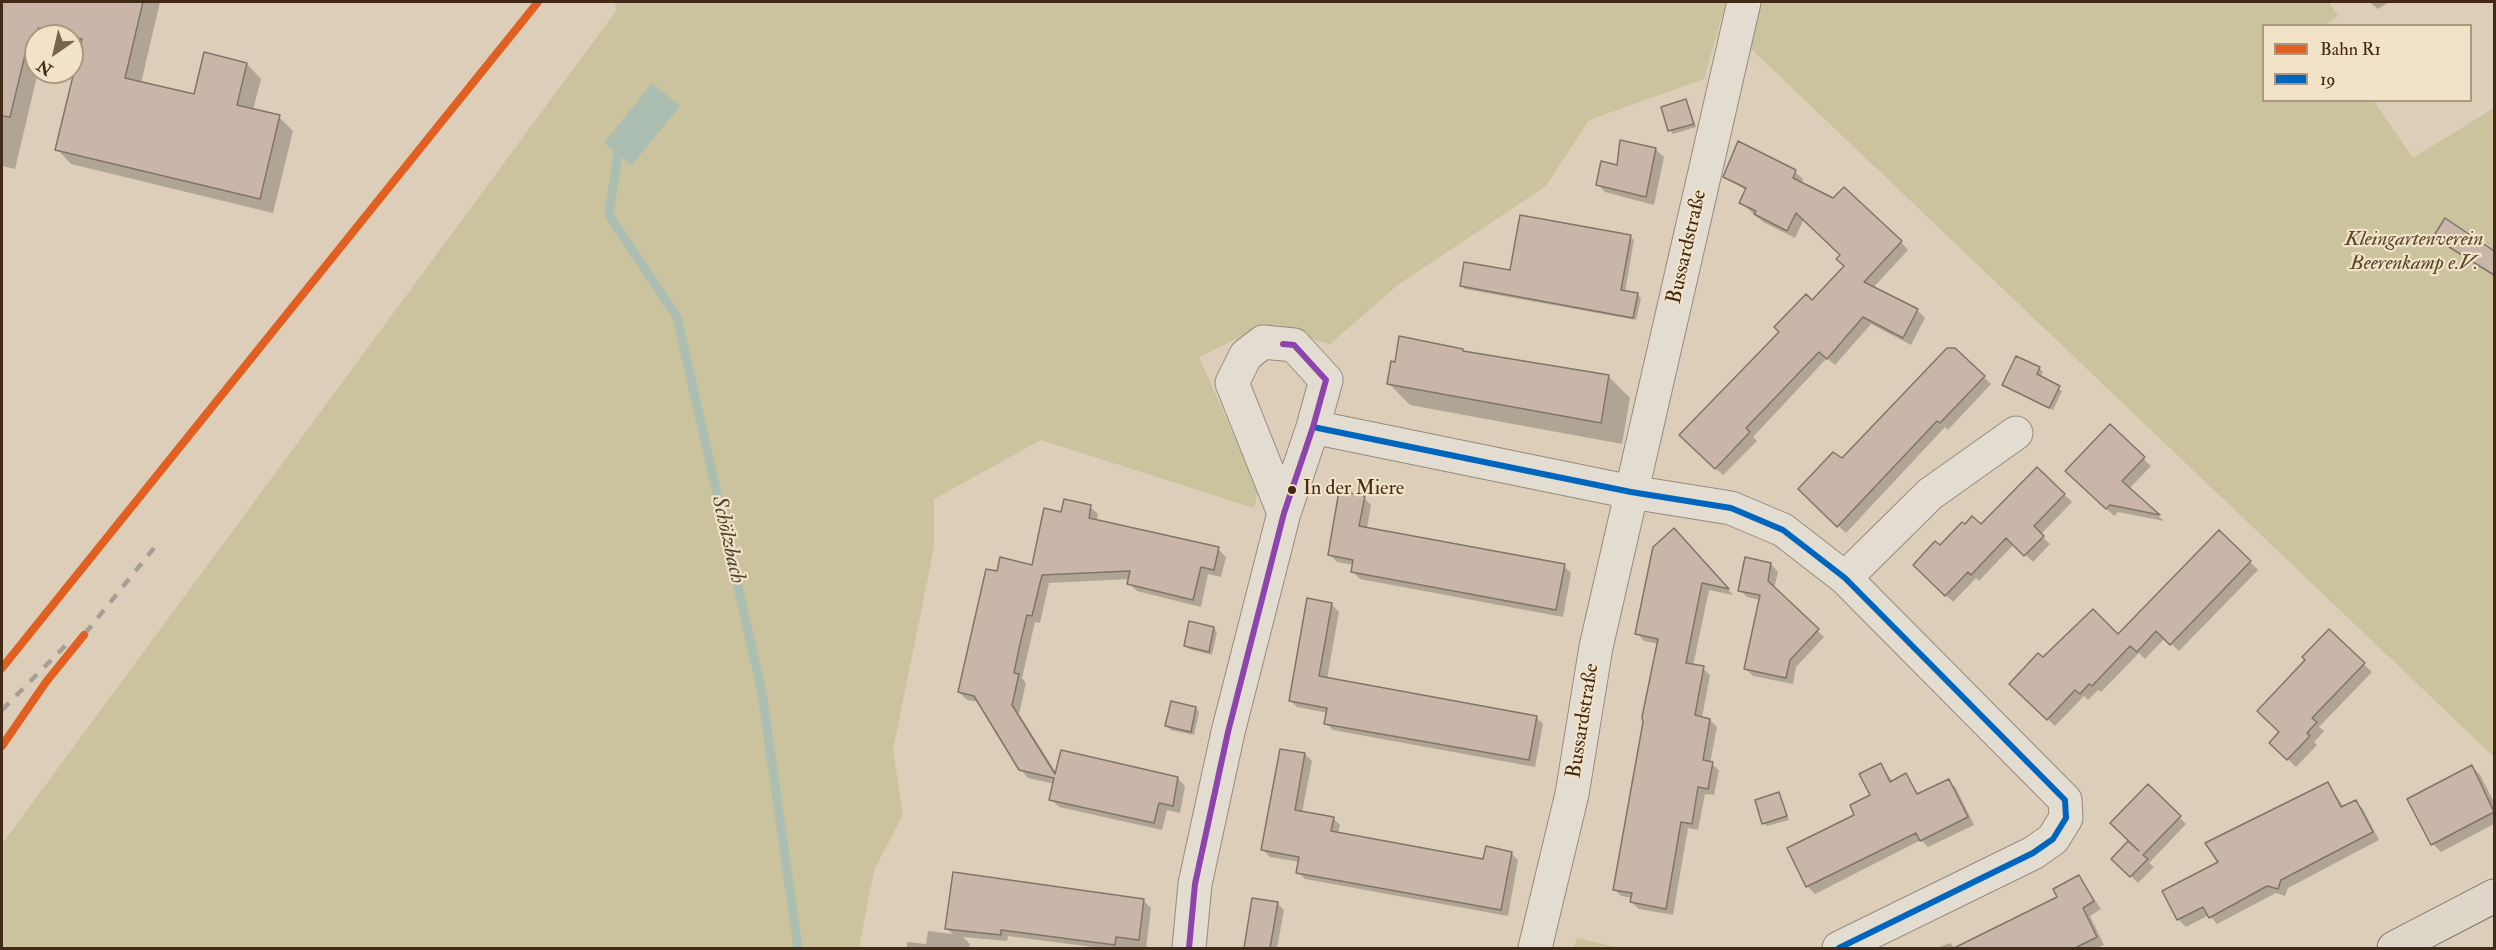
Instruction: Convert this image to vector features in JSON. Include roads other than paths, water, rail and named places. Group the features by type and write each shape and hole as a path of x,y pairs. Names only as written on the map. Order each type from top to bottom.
{"main road":[{"path":"2394,948 2494,896"}],"street":[{"name":"Bussardstraße","path":"1535,948 1572,794 1596,647 1744,2"},
{"path":"1189,948 1195,884 1228,732 1284,513 1326,380 1294,345 1263,342 1246,355 1232,383 1284,513"},
{"path":"1313,427 1631,492 1731,508 1783,530 1845,578 2064,800 2066,818 2053,839 2032,853 1839,948"},
{"path":"1845,578 1930,494 2016,433"}],"waterway":[{"name":"Schölzbach","path":"618,152 609,215 677,317 762,693 798,948"}],"railway":[{"path":"2,746 46,682 154,548"},
{"path":"2,710 67,644"}],"rail line":[{"name":"R1","path":"2,668 538,2"},
{"name":"R1","path":"2,746 46,682 84,635"}],"place":[{"name":"In der Miere","path":"1292,490"}],"park label":[{"name":"Kleingartenverein Beerenkamp e.V.","path":"2414,252"}]}
